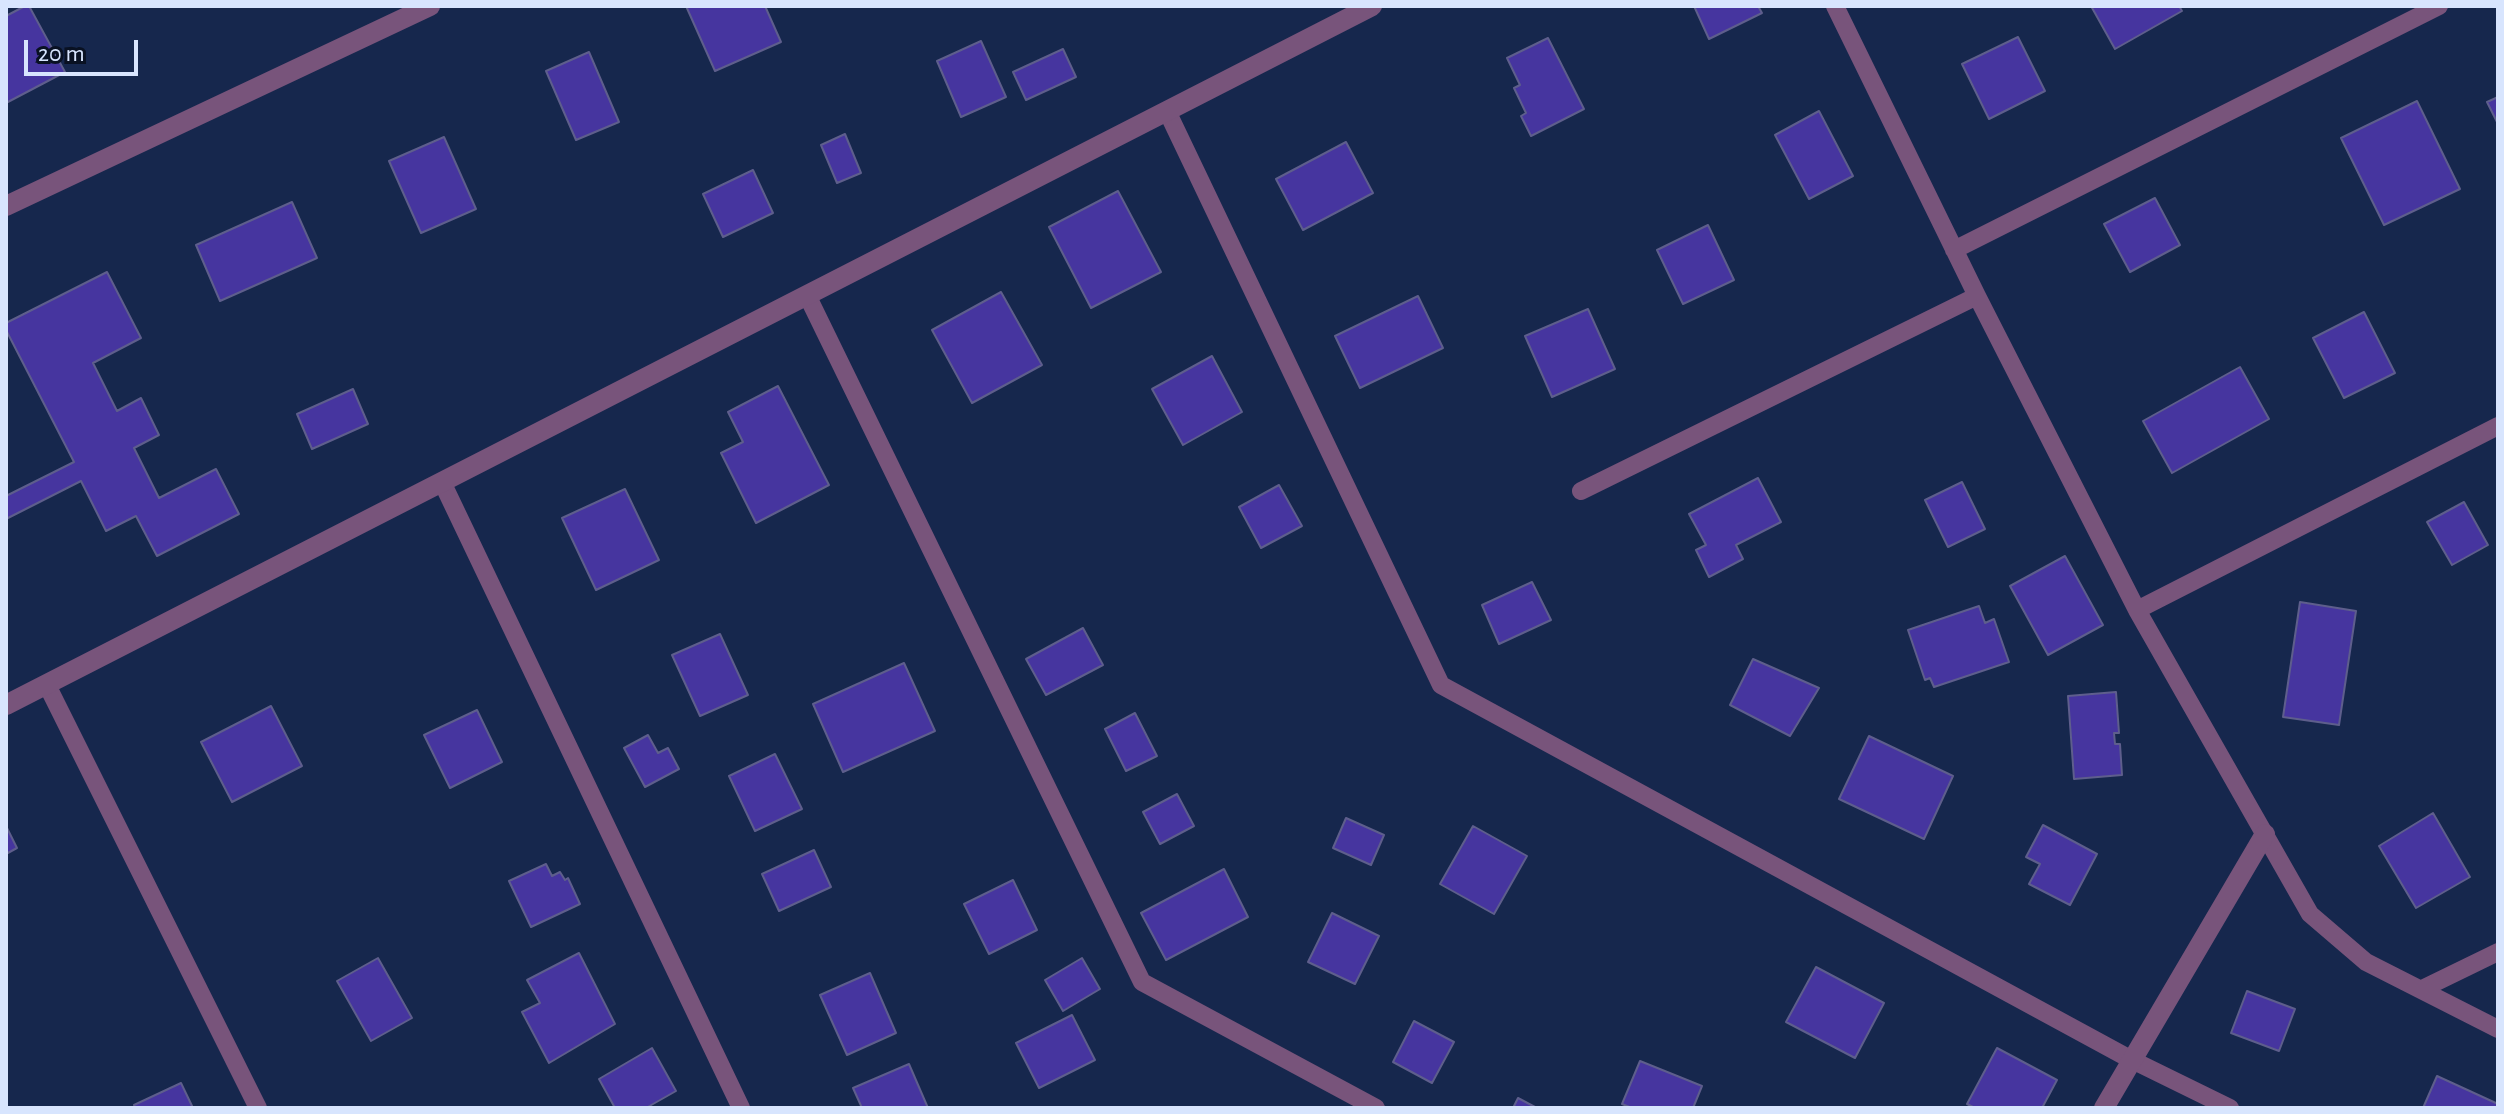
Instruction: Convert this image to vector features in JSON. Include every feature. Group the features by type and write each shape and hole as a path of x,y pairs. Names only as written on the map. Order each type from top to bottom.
{"street":[{"path":"6,206 430,6"},
{"path":"6,705 1372,6"},
{"path":"2104,1108 2130,1059 2265,834"}],"lane":[{"path":"1835,6 1954,250 2137,610 2310,914 2366,962 2498,1029"},
{"path":"1954,250 2439,6"},
{"path":"1167,111 1441,685 2130,1059 2230,1108"},
{"path":"807,295 1142,982 1376,1108"},
{"path":"1581,491 1977,296"},
{"path":"2137,610 2498,426"},
{"path":"442,482 741,1108"},
{"path":"47,685 258,1108"},
{"path":"2422,989 2498,952"}],"building":[{"path":"29,6 65,72 6,103 6,16"},
{"path":"686,6 765,6 781,42 715,71"},
{"path":"1694,6 1758,6 1762,13 1709,39"},
{"path":"2091,6 2179,6 2182,11 2115,49"},
{"path":"2018,37 2045,91 1989,119 1962,64"},
{"path":"1548,38 1584,109 1531,136 1521,116 1526,113 1514,88 1520,85 1507,58"},
{"path":"981,41 1006,97 961,117 937,61"},
{"path":"1063,49 1076,77 1026,100 1013,72"},
{"path":"589,52 619,122 576,140 546,71"},
{"path":"2498,97 2498,124 2487,102"},
{"path":"2417,101 2460,189 2384,225 2341,138"},
{"path":"1819,111 1853,176 1809,199 1775,135"},
{"path":"845,134 861,173 837,183 821,145"},
{"path":"444,137 476,209 421,233 389,161"},
{"path":"1346,142 1373,193 1303,230 1276,179"},
{"path":"753,170 773,213 723,237 703,194"},
{"path":"1118,191 1161,272 1091,308 1049,227"},
{"path":"2155,198 2180,245 2130,272 2104,224"},
{"path":"292,202 317,258 220,301 196,245"},
{"path":"1708,225 1734,280 1683,304 1657,250"},
{"path":"107,272 141,338 93,363 117,411 141,398 159,435 134,448 159,498 216,469 239,514 157,556 136,516 106,531 81,481 6,519 6,496 74,462 6,330 6,323"},
{"path":"1001,292 1042,365 972,403 932,330"},
{"path":"1418,296 1443,348 1360,388 1335,336"},
{"path":"1588,309 1615,369 1552,397 1525,336"},
{"path":"2364,312 2395,373 2344,398 2313,338"},
{"path":"1212,356 1242,412 1183,445 1152,389"},
{"path":"2240,367 2269,419 2172,473 2143,421"},
{"path":"778,386 829,485 756,523 721,453 743,442 728,412"},
{"path":"353,389 368,424 312,449 297,414"},
{"path":"1758,478 1781,522 1736,545 1743,559 1709,577 1696,550 1706,545 1689,514"},
{"path":"1962,482 1985,529 1948,547 1925,500"},
{"path":"1279,485 1302,526 1261,548 1239,507"},
{"path":"625,489 659,560 596,590 562,518"},
{"path":"2464,502 2488,545 2452,565 2427,522"},
{"path":"2065,556 2103,625 2048,655 2010,586"},
{"path":"1532,582 1551,620 1499,644 1482,605"},
{"path":"2300,602 2356,611 2339,725 2283,717"},
{"path":"1979,606 1985,623 1994,619 2009,662 1934,687 1930,678 1925,680 1908,630"},
{"path":"1083,628 1103,665 1046,695 1026,659"},
{"path":"720,634 748,695 700,716 672,655"},
{"path":"1753,659 1819,688 1790,736 1730,705"},
{"path":"904,663 935,731 843,772 813,704"},
{"path":"2116,692 2119,733 2114,733 2115,744 2120,744 2122,775 2074,779 2068,696"},
{"path":"271,706 302,766 232,802 201,742"},
{"path":"477,710 502,762 450,788 424,735"},
{"path":"1135,713 1157,756 1126,771 1105,729"},
{"path":"648,735 658,753 668,748 679,769 645,787 624,748"},
{"path":"1869,736 1953,776 1924,839 1839,799"},
{"path":"775,754 802,809 755,831 729,776"},
{"path":"1177,794 1194,826 1160,844 1143,812"},
{"path":"2433,813 2470,877 2416,908 2379,846"},
{"path":"1346,818 1384,835 1371,865 1333,848"},
{"path":"2043,825 2097,854 2070,905 2029,884 2040,864 2026,857"},
{"path":"6,826 17,848 6,854"},
{"path":"1473,826 1527,856 1494,914 1440,884"},
{"path":"814,850 831,887 779,911 762,874"},
{"path":"546,864 552,876 560,872 565,880 568,878 580,904 531,927 509,881"},
{"path":"1224,869 1248,917 1166,960 1141,913"},
{"path":"1013,880 1037,930 989,954 964,904"},
{"path":"1332,913 1379,936 1355,984 1308,962"},
{"path":"579,953 615,1024 549,1063 522,1012 540,1003 527,980"},
{"path":"378,958 412,1018 371,1041 337,981"},
{"path":"1082,958 1100,989 1063,1011 1045,980"},
{"path":"1816,967 1884,1003 1855,1058 1786,1022"},
{"path":"870,973 896,1033 847,1055 820,995"},
{"path":"2247,991 2295,1009 2279,1051 2231,1033"},
{"path":"1072,1015 1095,1060 1039,1088 1016,1043"},
{"path":"1414,1021 1454,1042 1432,1083 1393,1062"},
{"path":"652,1048 676,1091 646,1108 615,1108 599,1079"},
{"path":"1997,1048 2057,1080 2042,1108 1975,1108 1967,1104"},
{"path":"1640,1061 1702,1086 1693,1108 1632,1108 1622,1104"},
{"path":"909,1064 928,1108 862,1108 853,1088"},
{"path":"2437,1076 2498,1104 2498,1108 2423,1108"},
{"path":"181,1083 193,1108 135,1108 134,1105"},
{"path":"1518,1098 1535,1107 1513,1108"}]}
